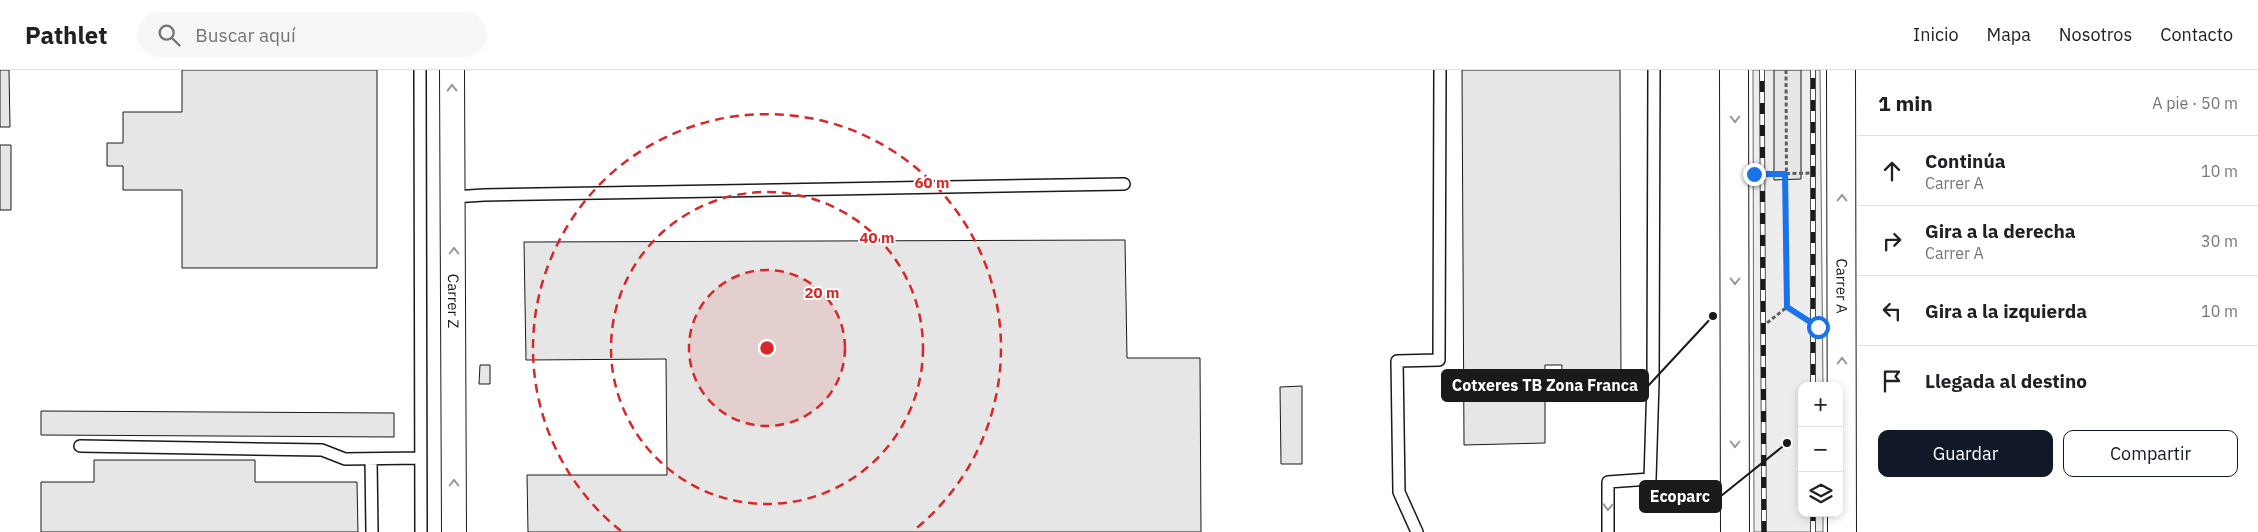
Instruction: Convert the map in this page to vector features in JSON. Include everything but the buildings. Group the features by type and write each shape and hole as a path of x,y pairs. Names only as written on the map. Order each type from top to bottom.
{"main road":[{"path":"1734,70 1735,532"},
{"name":"Carrer A","path":"1842,70 1842,532"}],"street":[{"name":"Carrer Z","path":"452,70 454,532"}],"lane":[{"path":"420,70 421,532"},
{"path":"1417,532 1399,492 1397,361 1439,360 1440,70"},
{"path":"1608,532 1608,482 1650,479 1653,372 1654,70"},
{"path":"453,198 484,195 1124,184"},
{"path":"80,446 322,450 345,459 421,458"},
{"path":"371,459 372,532"}],"path":[{"name":"Carrer A","path":"1786,70 1787,307 1818,327"},
{"path":"1754,174 1817,173"}],"shaded area":[{"path":"1753,70 1820,70 1823,382 1798,382 1798,517 1823,517 1823,532 1754,532"}],"railway":[{"path":"1762,70 1764,532"},
{"path":"1813,70 1813,382"},
{"path":"1813,517 1813,532"}],"place":[{"name":"Cotxeres TB Zona Franca","path":"1713,316"},
{"name":"Ecoparc","path":"1787,443"}],"route":[{"path":"1754,174 1785,174 1787,307 1818,327"}]}
